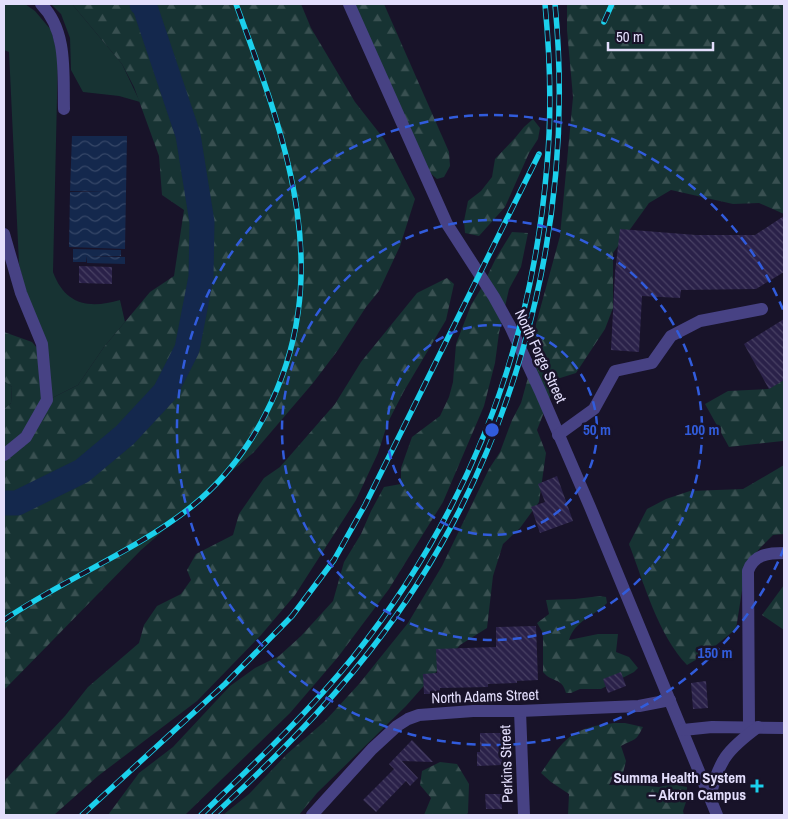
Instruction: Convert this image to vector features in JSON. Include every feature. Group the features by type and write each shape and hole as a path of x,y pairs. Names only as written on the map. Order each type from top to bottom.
{"street":[{"path":"41,4 54,20 61,40 64,110"},
{"name":"North Forge Street","path":"349,4 448,224 510,326 590,507 717,815"},
{"path":"4,234 21,293 42,344 48,400 26,437 4,455"},
{"path":"558,435 594,410 615,371 652,363 671,336 700,321 762,309"},
{"path":"710,797 716,773 722,761 754,727 748,571 751,563 760,556 784,554"},
{"name":"North Adams Street","path":"312,815 372,749 397,726 408,719 430,713 639,706 670,700"},
{"name":"Perkins Street","path":"520,711 524,815"},
{"path":"683,730 712,727 784,728"}],"green space":[{"path":"4,4 25,4 35,11 51,30 58,55 53,272 64,292 79,302 98,304 120,300 125,322 104,347 78,385 52,398 19,264 9,52 4,50"},
{"path":"51,4 72,4 122,64 140,102 119,96 83,92 71,70 70,38 61,14"},
{"path":"72,4 301,4 311,28 355,102 384,139 415,199 400,246 379,291 313,383 254,452 141,550 4,690 4,409 11,403 12,387 4,381 4,332 32,342 43,355 48,400 78,385 104,347 150,292 174,276 184,210 162,195 159,156 134,87 122,64"},
{"path":"354,4 384,4 449,152 450,166 444,177 437,179 429,172"},
{"path":"567,4 784,4 784,214 759,203 733,204 671,190 649,203 613,253 613,308 605,329 576,373 557,379 537,430 546,453 539,502 520,528 503,544 493,576 487,628 460,645 406,706 317,793 299,815 223,815 249,794 287,754 325,721 359,684 408,623 442,566 489,469 500,452 512,420 521,403 533,359 536,324 560,236 573,97 567,30"},
{"path":"533,119 540,128 538,139 529,153 505,207 479,236 465,233 464,221 468,201 481,191 492,177 495,159"},
{"path":"512,232 528,233 521,267 509,289 499,333 495,363 484,406 443,502 389,589 338,657 290,713 185,815 108,815 139,773 173,747 230,686 255,668 279,656 301,636 333,601 344,562 361,534 384,487 401,484 401,468 412,437 440,416 449,397 453,382 456,344 471,305"},
{"path":"447,278 454,284 446,320 388,422 378,453 356,500 295,595 261,635 197,701 98,776 54,815 4,815 4,785 6,779 65,716 88,687 139,643 144,625 157,606 181,594 191,580 187,570 196,554 233,535 239,514 264,478 280,467 335,404 361,362 417,293"},
{"path":"784,380 784,444 783,441 729,447 705,404 728,391 768,389"},
{"path":"4,381 12,387 11,403 4,409"},
{"path":"784,465 784,534 773,535 746,565 736,629 704,655 687,665 677,653 660,624 629,544 647,509 666,499 690,491 743,489"},
{"path":"784,585 784,630 762,615"},
{"path":"606,597 607,603 580,623 569,640 598,634 618,634 616,652 629,657 638,668 634,672 601,689 580,689 566,693 559,682 543,672 543,633 537,623 549,614 546,600"},
{"path":"625,723 643,727 636,738 621,746 626,761 623,773 613,778 609,785 628,784 659,787 672,784 687,787 684,815 568,815 569,794 541,773 556,751 570,737 587,728"},
{"path":"440,762 457,764 469,784 468,813 466,815 424,815 431,798 420,785 422,771"}],"water":[{"path":"72,136 127,136 125,249 69,247 70,192 106,192 70,191"},
{"path":"73,249 121,250 121,256 87,256 86,262 73,262"},
{"path":"87,256 125,257 125,264 87,263"}],"building":[{"path":"784,216 784,272 756,289 681,290 680,298 642,296 639,352 611,350 615,273 620,229 696,235 755,235"},
{"path":"79,266 112,267 112,284 79,283"},
{"path":"784,319 784,380 769,389 744,344"},
{"path":"557,476 573,521 540,533 531,507 545,502 538,484"},
{"path":"536,626 538,680 488,684 488,687 440,688 440,694 424,694 423,674 437,673 436,649 496,647 496,627"},
{"path":"621,672 626,686 608,693 603,679"},
{"path":"706,681 708,708 693,709 691,683"},
{"path":"480,733 502,733 502,765 477,766 477,752 480,752"},
{"path":"412,740 433,762 402,761 418,778 410,786 406,781 376,812 363,800 394,769 389,764"},
{"path":"485,794 502,794 502,809 486,809"}],"waterway":[{"path":"4,503 17,503 82,471 125,435 165,392 187,349 201,277 202,222 188,135 145,7 142,4"}],"railway":[{"path":"4,620 51,591 123,552 191,507 213,487 242,453 265,415 287,363 298,311 301,259 297,208 272,106 236,4"},
{"path":"201,815 280,738 354,656 394,601 430,545 461,486 488,425 509,363 527,298 539,232 550,125 549,64 545,4"},
{"path":"214,815 295,736 369,652 419,581 461,506 496,427 524,346 544,262 555,176 559,90 555,4"},
{"path":"604,22 612,4"},
{"path":"82,815 225,684 292,616 334,560 365,505 539,154"}],"place":[{"name":"Summa Health System – Akron Campus","path":"757,786"}]}
